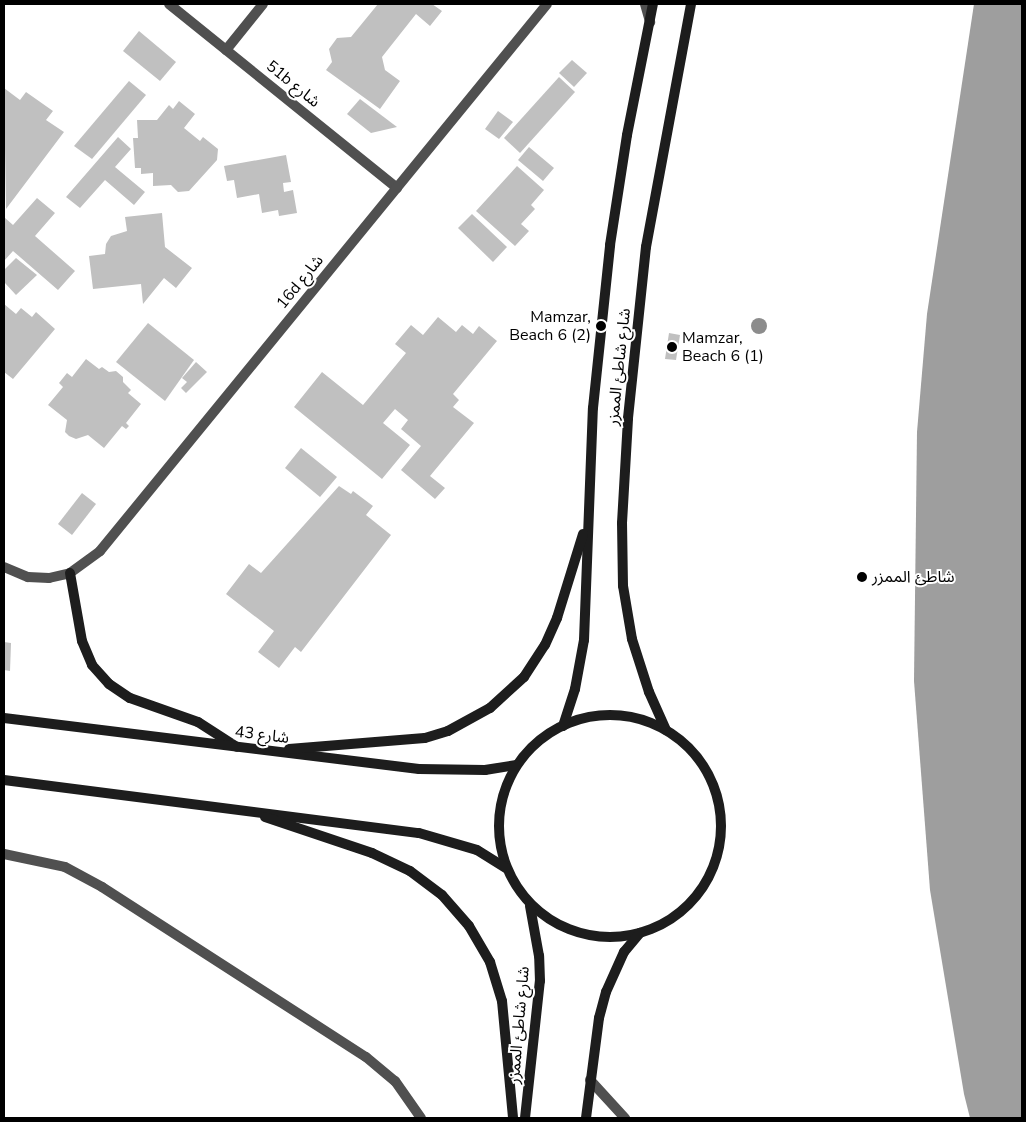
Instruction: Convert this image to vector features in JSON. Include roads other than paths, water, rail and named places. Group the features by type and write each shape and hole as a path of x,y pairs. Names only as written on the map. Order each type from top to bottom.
{"main road":[{"name":"شارع شاطئ الممزر","path":"563,726 575,689 584,640 587,523 593,408 610,246 627,135 654,4"},
{"name":"شارع شاطئ الممزر","path":"666,730 646,685 632,639 623,586 622,523 628,418 646,247 691,4"},
{"path":"264,750 425,738 448,731 490,708 524,677 545,646 558,618 587,523"},
{"path":"70,573 82,641 92,665 109,684 130,698 205,726 238,748"},
{"path":"612,715 637,719 666,730 687,746 712,781 721,814 721,840 707,880 686,908 665,923 640,933 598,937 574,932 550,921 530,906 506,868 499,842 499,815 505,788 517,765 535,745 563,726 587,718 612,715"},
{"name":"شارع 43","path":"4,718 419,769 485,770 517,765"},
{"path":"4,780 243,810 447,839 477,850 506,868"},
{"path":"243,810 372,853 410,871 442,895 470,926 490,962 502,1001 512,1118"},
{"name":"شارع شاطئ الممزر","path":"525,1118 540,981 539,956 530,906"},
{"path":"586,1118 590,1080 606,992 624,952 640,933"}],"street":[{"name":"51b شارع","path":"169,4 397,188"},
{"path":"226,50 263,4"},
{"name":"16d شارع","path":"70,573 100,551 548,4"},
{"path":"645,4 650,22"},
{"path":"4,567 28,577 50,578 70,573"},
{"path":"4,854 65,867 102,887 366,1056 395,1081 421,1118"},
{"path":"590,1080 625,1118"}],"place":[{"name":"Mamzar, Beach 6 (2)","path":"601,326"},
{"name":"Mamzar, Beach 6 (1)","path":"672,347"},
{"name":"شاطئ الممزر","path":"862,577"}]}
